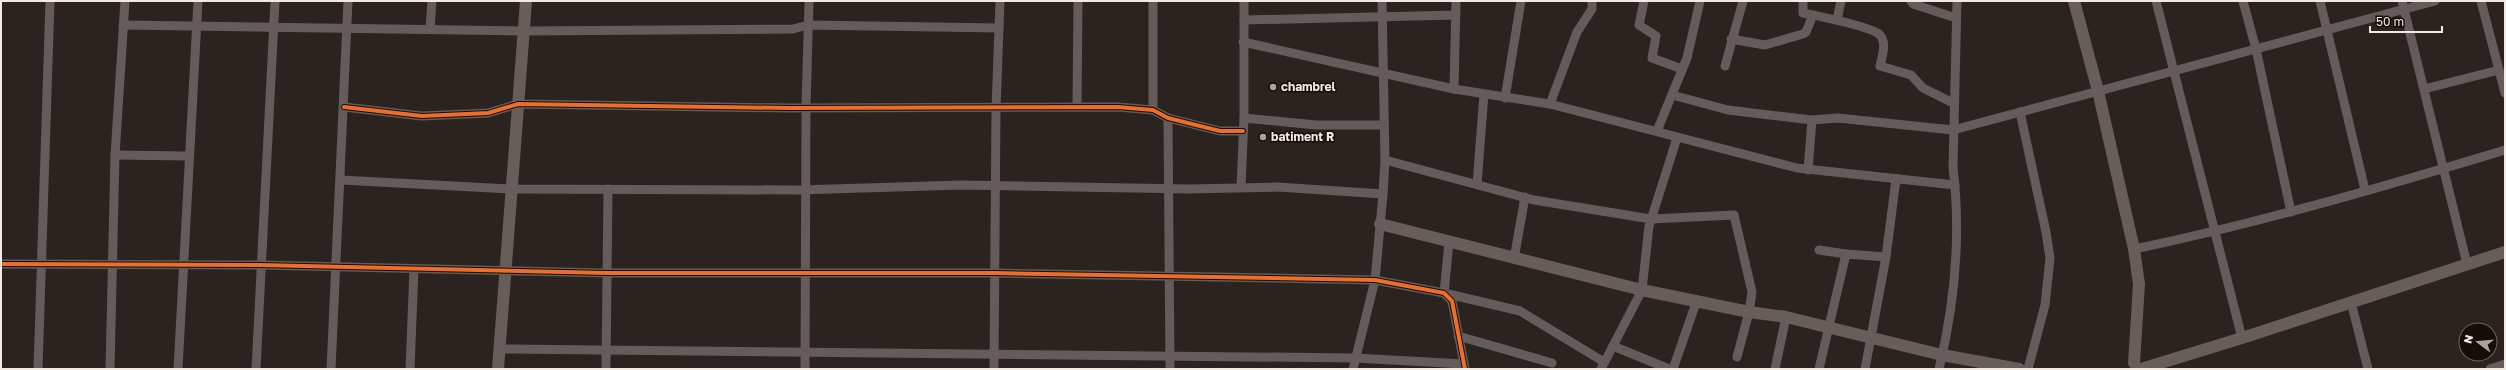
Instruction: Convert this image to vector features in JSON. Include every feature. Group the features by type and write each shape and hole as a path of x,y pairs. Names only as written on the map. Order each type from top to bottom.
{"street":[{"path":"38,369 50,1"},
{"path":"110,369 114,264 115,155 125,1"},
{"path":"178,369 198,1"},
{"path":"256,369 275,1"},
{"path":"331,369 341,180 348,1"},
{"path":"430,29 432,1"},
{"path":"498,369 526,1"},
{"path":"805,369 807,274 806,107 809,1"},
{"path":"994,369 996,108 1000,1"},
{"path":"1077,107 1078,1"},
{"path":"1153,1 1153,110"},
{"path":"1241,187 1244,118 1244,1"},
{"path":"1352,369 1375,280 1383,194 1385,160 1382,72 1382,1"},
{"path":"1454,89 1456,1"},
{"path":"1505,98 1521,1"},
{"path":"1550,104 1577,32 1592,9 1592,1"},
{"path":"1644,1 1639,25 1656,36 1652,58 1682,69"},
{"path":"1657,132 1682,69 1700,1"},
{"path":"1725,66 1731,39 1743,1"},
{"path":"1803,1 1801,12 1837,20 1874,31 1880,36 1884,44 1880,66 1911,75 1923,88 1953,103"},
{"path":"1837,20 1841,1"},
{"path":"1911,1 1913,4 1956,18"},
{"path":"1938,369 1955,284 1953,103 1957,1"},
{"path":"2074,1 2098,91 2134,249 2139,291 2135,368 2242,338 2505,252"},
{"path":"2156,1 2175,70 2242,338"},
{"path":"2243,1 2256,49 2292,212"},
{"path":"2320,1 2365,190"},
{"path":"1672,95 1728,110 1812,120 1838,118 1953,130 2327,30 2403,5 2435,1"},
{"path":"2481,1 2505,93"},
{"path":"2403,5 2467,264"},
{"path":"1244,20 1382,15 1456,15"},
{"path":"1731,39 1765,44 1803,34 1806,32 1814,15"},
{"path":"124,25 524,31 793,29 808,25 999,28"},
{"path":"1244,42 1454,89 1550,104 1677,138 1808,170 1955,185"},
{"path":"2424,89 2499,70"},
{"path":"1477,184 1484,94"},
{"path":"344,107 422,116 488,113 518,104 806,107 1077,107 1153,110 1168,118 1220,130 1243,131"},
{"path":"2020,112 2046,232 2050,258 2045,305 2028,369"},
{"path":"1168,118 1170,369"},
{"path":"1244,118 1316,125 1383,125"},
{"path":"1808,170 1812,120"},
{"path":"1,264 261,265 506,272 607,273 995,273 1375,280 1444,293 1520,311 1603,366 1642,290 1651,219 1677,138"},
{"path":"2134,249 2215,232 2292,212 2505,150"},
{"path":"115,155 189,156"},
{"path":"1385,160 1525,197 1651,219 1734,215 1752,292 1749,312 1737,357"},
{"path":"1865,369 1886,257 1896,179"},
{"path":"341,180 511,189 807,190 996,185 1168,188 1278,187 1383,194"},
{"path":"606,369 608,189"},
{"path":"1514,258 1525,197"},
{"path":"1380,224 1642,290 1697,300 1749,312 1786,316 1942,355 2019,369"},
{"path":"1444,293 1449,242"},
{"path":"1818,250 1886,257"},
{"path":"1819,369 1846,254"},
{"path":"410,369 414,269"},
{"path":"499,350 1355,358 1464,367 1452,301 1444,293"},
{"path":"1673,369 1697,300"},
{"path":"2352,302 2368,369"},
{"path":"1775,369 1786,316"},
{"path":"1458,336 1552,363"},
{"path":"1613,346 1669,369"},
{"path":"2490,369 2505,364"}],"cycle path":[{"path":"344,107 422,116 488,113 518,104 789,108 1118,107 1153,110 1168,118 1220,131 1243,131"},
{"path":"1,264 261,265 607,273 995,273 1375,280 1444,293 1452,301 1465,369"}],"place":[{"name":"chambrel","path":"1273,87"},
{"name":"batiment R","path":"1263,137"}]}
